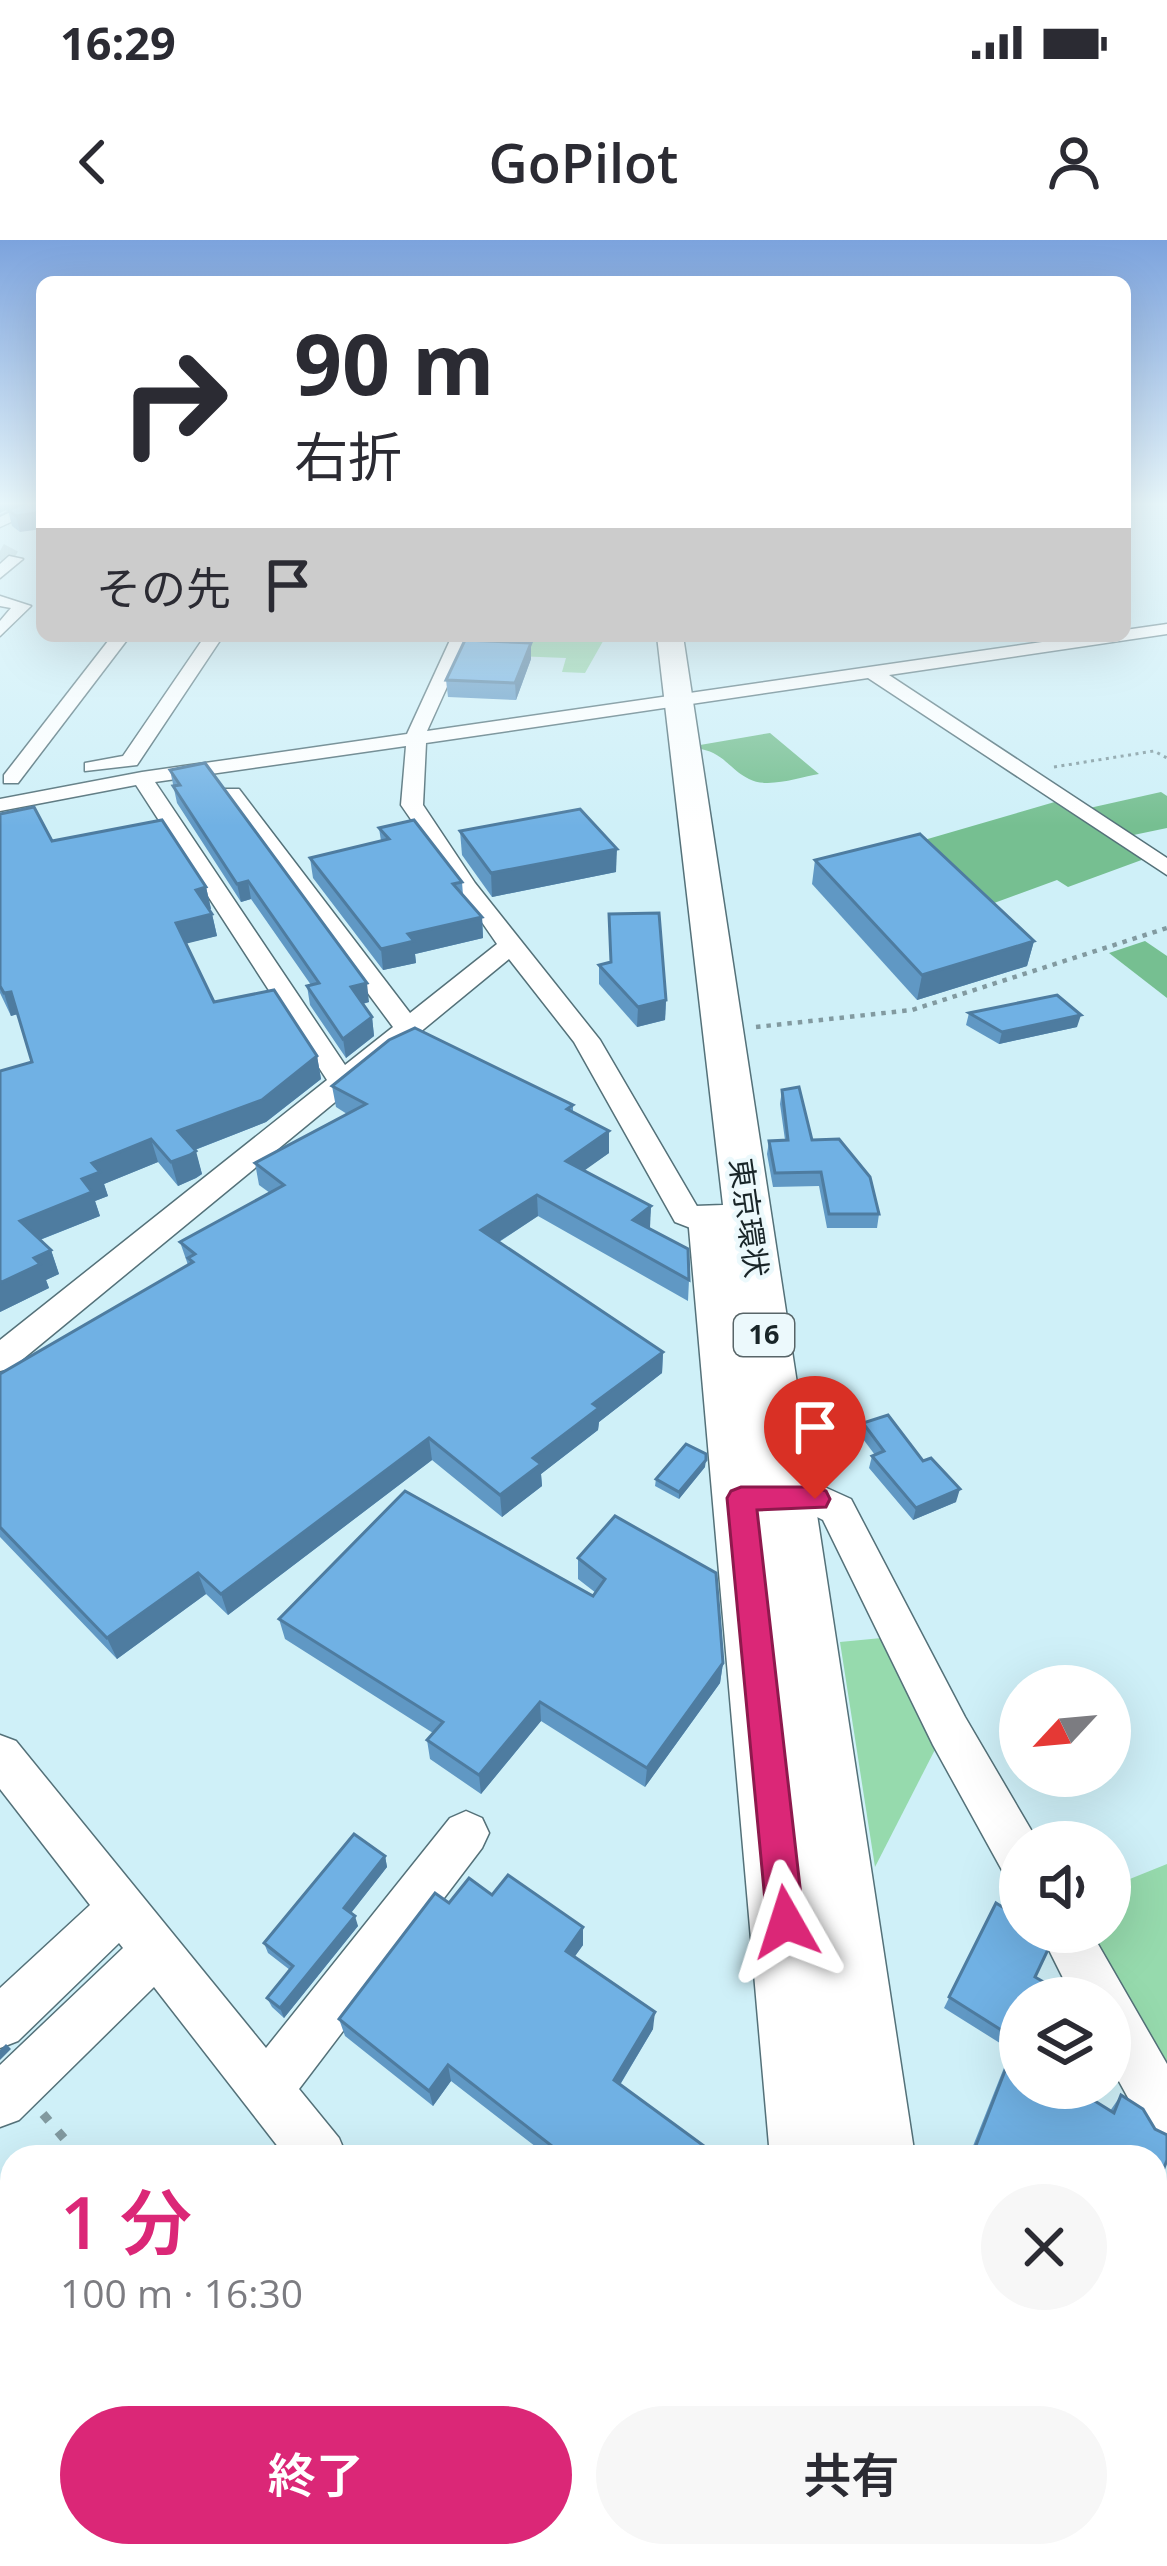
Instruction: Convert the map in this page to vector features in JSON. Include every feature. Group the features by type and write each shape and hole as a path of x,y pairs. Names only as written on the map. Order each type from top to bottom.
{"highway":[{"name":"東京環状","path":"653,642 668,702 723,1030 764,1498 810,2145"},
{"name":"東京環状","path":"670,642 668,702 713,1227 764,1498 872,2145"}],"street":[{"path":"1131,635 1167,629"},
{"path":"6,780 116,642"},
{"path":"6,780 130,761 210,642"},
{"path":"458,642 415,739 412,805 511,945 586,1040 686,1215 713,1227"},
{"path":"0,805 142,778 1082,642"},
{"path":"873,673 1167,868"},
{"path":"142,778 343,1083"},
{"path":"232,794 408,1029"},
{"path":"0,1359 511,945"},
{"path":"764,1498 820,1500 837,1510 949,1732 1000,1821"},
{"path":"0,1755 310,2145"},
{"path":"266,2089 466,1834"},
{"path":"0,2023 121,1908"},
{"path":"15,2101 155,1952"},
{"path":"1131,2051 1167,2115"}],"path":[{"path":"1019,772 1167,748"},
{"path":"1154,751 1167,758"},
{"path":"723,1030 912,1010 1167,928"},
{"path":"15,2101 66,2145"}],"green space":[{"path":"465,642 603,642 585,673 562,672 566,658 459,654"},
{"path":"770,733 819,774 757,782 700,745"},
{"path":"1161,792 1167,796 1167,828 1124,837 1085,809"},
{"path":"1058,801 1147,858 1068,887 1057,880 975,910 907,845"},
{"path":"1145,941 1167,956 1167,998 1109,953"},
{"path":"892,1637 943,1734 875,1867 840,1642"},
{"path":"1167,1864 1167,2094 1131,2031 1131,1977 1101,1977 1087,1953 1131,1953 1131,1879"}],"building":[{"path":"464,642 531,643 515,683 446,680"},
{"path":"205,763 367,983 351,987 372,1017 343,1039 307,986 319,983 248,881 237,884 173,786 180,785 170,770"},
{"path":"34,807 52,841 162,820 206,887 196,890 212,914 176,923 214,1002 274,990 317,1056 262,1100 178,1131 196,1151 190,1155 171,1162 151,1139 92,1163 100,1172 82,1179 92,1192 20,1221 51,1250 34,1258 40,1264 0,1283 0,1071 32,1062 11,992 4,993 0,986 0,814"},
{"path":"580,809 617,849 491,873 460,831"},
{"path":"414,820 462,882 453,884 482,917 408,934 414,941 381,949 310,858 389,839 379,828"},
{"path":"920,834 1034,941 922,975 815,860"},
{"path":"659,913 666,1000 638,1007 599,965 611,962 609,914"},
{"path":"1057,995 1081,1015 1002,1032 969,1013"},
{"path":"415,1028 573,1105 567,1109 609,1131 566,1161 651,1206 633,1220 688,1249 689,1280 537,1195 481,1230 663,1352 593,1404 599,1408 533,1458 541,1464 500,1495 429,1438 221,1594 198,1573 107,1638 0,1527 0,1374 193,1262 188,1258 195,1254 180,1242 284,1185 255,1163 366,1104 332,1086 389,1040"},
{"path":"799,1087 812,1140 839,1139 870,1177 879,1214 829,1214 821,1172 775,1173 769,1141 788,1140 782,1090"},
{"path":"888,1415 923,1461 931,1458 960,1489 916,1508 872,1456 884,1451 863,1423"},
{"path":"686,1444 706,1454 706,1460 679,1492 656,1479"},
{"path":"405,1491 593,1596 605,1579 578,1558 615,1516 716,1573 723,1663 647,1768 540,1702 479,1775 427,1740 443,1722 279,1619"},
{"path":"354,1834 385,1856 344,1908 355,1916 280,2008 267,1998 293,1966 264,1943"},
{"path":"508,1875 583,1927 566,1951 655,2012 614,2080 703,2145 551,2145 448,2065 429,2091 339,2019 435,1893 449,1903 469,1878 492,1895"},
{"path":"996,1903 999,1953 1046,1953 1035,1977 999,1977 999,2029 949,1997"},
{"path":"999,2086 999,2109 1108,2109 1114,2113 1131,2109 1131,2101 1143,2109 1155,2129 1167,2135 1167,2145 976,2145"}],"route":[{"path":"786,1922 741,1498 815,1499"}]}
